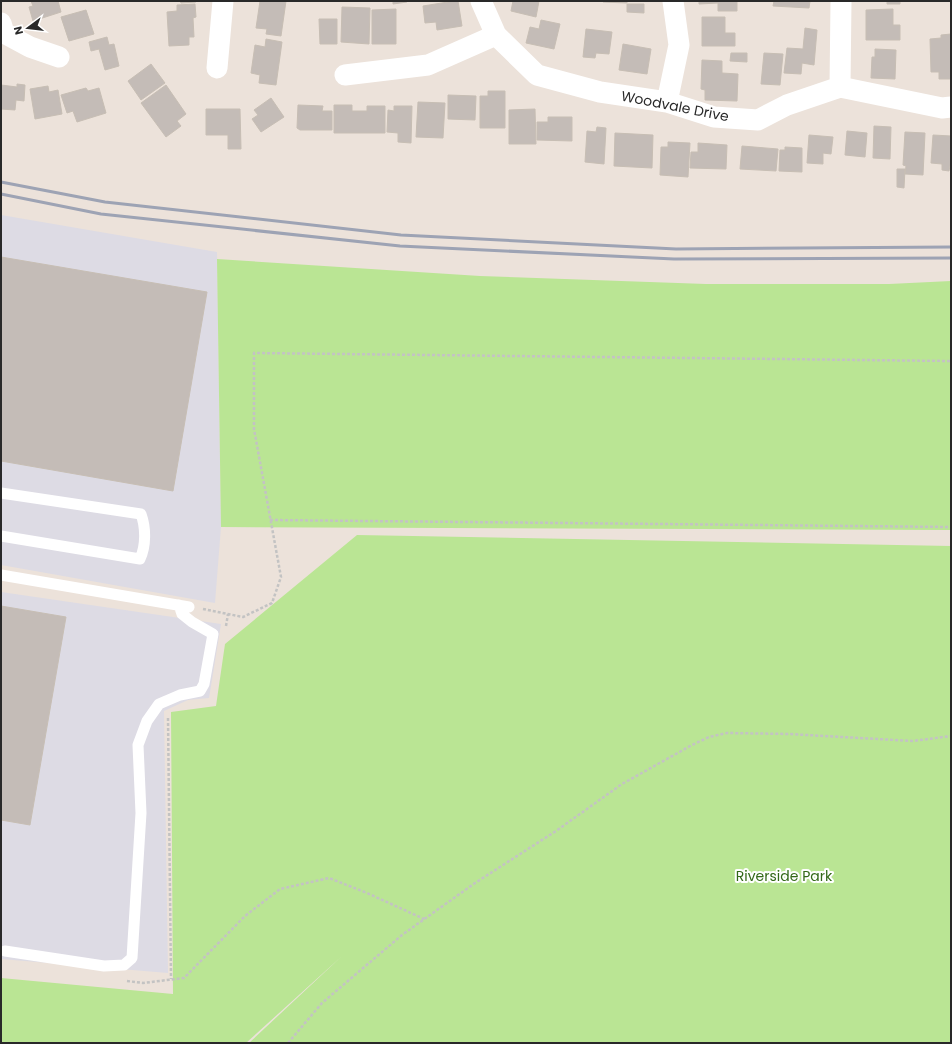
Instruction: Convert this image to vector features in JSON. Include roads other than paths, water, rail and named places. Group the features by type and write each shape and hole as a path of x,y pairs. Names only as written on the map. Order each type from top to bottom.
{"street":[{"path":"217,68 223,1"},
{"name":"Woodvale Drive","path":"481,1 496,35 538,75 600,92 667,102 714,117 758,120 787,106 840,87"},
{"path":"667,102 679,45 673,1"},
{"path":"841,1 840,87 942,108 951,107"},
{"path":"1,23 4,33 30,47 59,57"},
{"path":"345,75 428,65 496,35"}],"lane":[{"path":"1,493 141,514 145,524 143,552 140,559 1,536"},
{"path":"1,575 184,606 182,614 192,622 213,634 204,684 200,691 180,695 159,704 147,720 138,745 141,813 132,958 124,965 104,966 5,951"}],"railway":[{"path":"1,182 105,202 401,235 676,249 951,247"},
{"path":"1,194 101,214 400,246 674,259 951,258"}],"park label":[{"name":"Riverside Park","path":"784,876"}]}
